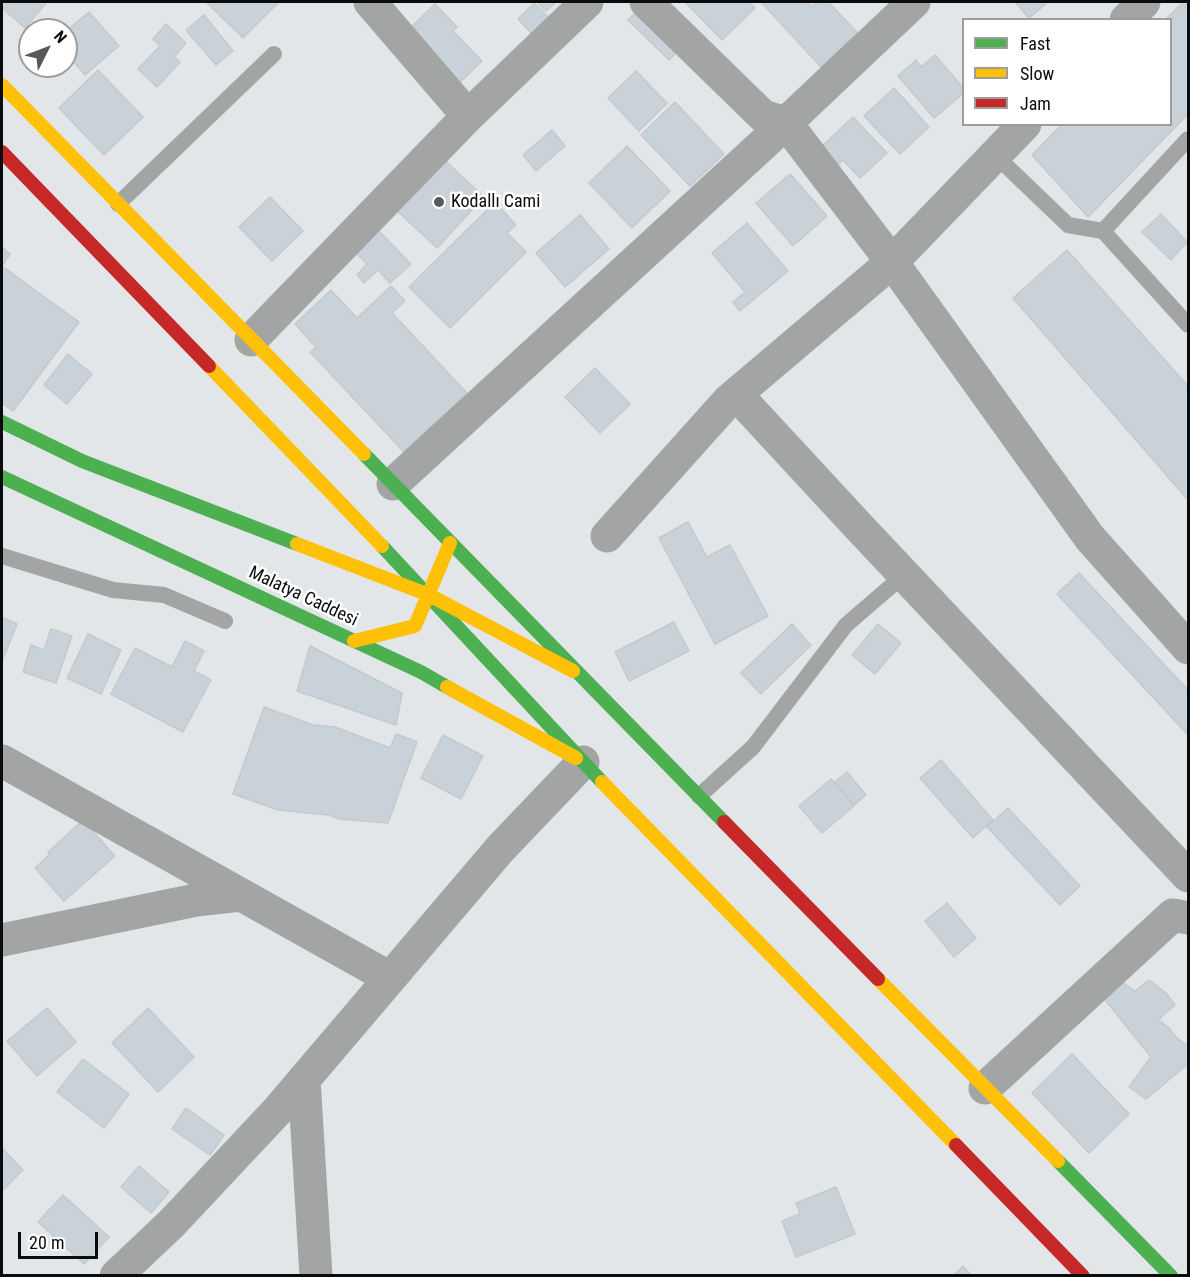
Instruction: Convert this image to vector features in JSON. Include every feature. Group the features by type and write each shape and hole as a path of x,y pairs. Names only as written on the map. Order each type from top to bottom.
{"main road":[{"path":"2,85 1171,1275"},
{"path":"2,152 429,595 583,762 1083,1275"},
{"path":"2,422 82,461 429,595 580,675"},
{"name":"Malatya Caddesi","path":"2,477 421,672 583,762"},
{"path":"354,641 415,626 450,543"}],"street":[{"path":"370,2 468,116"},
{"path":"251,340 468,116 587,2"},
{"path":"646,2 763,116 786,123 892,262 1090,538 1188,648"},
{"path":"393,484 786,123 914,2"},
{"path":"1128,18 1144,2"},
{"path":"607,536 729,400 892,262 1023,126"},
{"path":"736,394 1188,876"},
{"path":"2,761 390,978"},
{"path":"116,1275 172,1223 278,1110 500,849 583,762"},
{"path":"2,940 196,900 241,895"},
{"path":"985,1088 1185,917"},
{"path":"304,1079 316,1275"}],"lane":[{"path":"118,204 274,54"},
{"path":"1103,231 1188,139"},
{"path":"995,155 1068,225 1103,231 1188,325"},
{"path":"2,556 112,590 164,595 225,621"},
{"path":"699,796 753,747 846,626 904,575"}],"building":[{"path":"2,2 47,2 33,18 18,18 18,22 2,8"},
{"path":"206,2 279,2 243,38"},
{"path":"537,2 556,2 546,11"},
{"path":"685,2 749,2 755,8 722,40"},
{"path":"761,2 808,2 812,6 818,2 828,2 858,33 821,67"},
{"path":"1015,2 1048,2 1029,18"},
{"path":"1183,2 1188,2 1188,114 1088,217 1032,155 1060,126 1172,126 1172,18 1167,18"},
{"path":"534,3 549,18 532,34 518,19"},
{"path":"435,4 457,27 453,31 482,61 455,87 403,35"},
{"path":"641,7 682,47 669,60 628,20"},
{"path":"89,12 119,46 85,75 78,67 78,21"},
{"path":"204,15 233,51 216,65 186,30"},
{"path":"166,24 186,43 174,57 180,62 157,87 138,69 160,46 153,39"},
{"path":"935,55 962,87 962,95 934,118 898,76 916,60 921,67"},
{"path":"98,70 143,117 104,155 59,108"},
{"path":"636,71 667,103 639,131 608,98"},
{"path":"894,88 929,127 900,154 864,116"},
{"path":"675,102 724,154 690,186 641,135"},
{"path":"853,117 887,153 860,178 843,160 838,165 821,147"},
{"path":"552,130 565,146 536,171 523,155"},
{"path":"627,146 670,191 632,228 589,183"},
{"name":"Kodallı Cami","path":"440,156 484,197 437,248 393,207"},
{"path":"790,174 827,216 793,246 756,203"},
{"path":"270,197 303,231 272,261 239,227"},
{"path":"495,202 516,225 507,233 526,252 450,328 409,287"},
{"path":"1161,214 1187,242 1171,260 1142,232"},
{"path":"580,215 609,249 565,287 536,253"},
{"path":"747,223 788,271 740,311 733,302 745,292 712,253"},
{"path":"376,228 411,264 390,283 378,270 364,283 357,275 367,264 353,250"},
{"path":"2,247 10,254 2,266"},
{"path":"1067,250 1188,386 1188,500 1013,298"},
{"path":"2,266 79,322 13,411 2,403"},
{"path":"391,286 405,301 392,313 467,393 404,452 310,352 316,347 295,324 331,290 357,318"},
{"path":"68,354 92,374 67,404 44,385"},
{"path":"595,368 630,404 600,433 565,397"},
{"path":"688,522 707,557 730,545 768,616 715,644 659,538"},
{"path":"1079,573 1188,690 1188,735 1057,594"},
{"path":"2,617 17,624 2,661"},
{"path":"674,622 689,651 629,681 615,652"},
{"path":"792,624 811,645 761,694 741,673"},
{"path":"878,624 901,643 875,674 852,655"},
{"path":"51,629 72,636 56,683 23,672 31,645 44,650"},
{"path":"88,634 121,650 101,694 67,678"},
{"path":"185,641 204,651 194,671 211,680 183,732 111,694 135,648 172,667"},
{"path":"310,646 402,693 396,725 297,691"},
{"path":"264,707 313,725 335,727 390,748 396,734 417,742 388,823 278,810 233,794"},
{"path":"443,735 483,756 461,799 421,778"},
{"path":"941,760 993,820 973,838 920,778"},
{"path":"847,772 866,795 854,805 835,782"},
{"path":"831,779 854,806 822,833 799,806"},
{"path":"1008,808 1080,886 1060,905 987,827"},
{"path":"83,820 115,856 64,901 35,868 50,854 48,852"},
{"path":"947,903 976,938 954,957 925,921"},
{"path":"1149,980 1165,992 1175,1005 1159,1020 1188,1046 1188,1064 1146,1099 1129,1087 1151,1057 1102,996 1121,981 1135,991"},
{"path":"47,1008 76,1042 37,1076 7,1041"},
{"path":"148,1008 194,1057 158,1092 112,1043"},
{"path":"1072,1054 1129,1114 1089,1153 1032,1093"},
{"path":"83,1059 129,1094 104,1128 57,1092"},
{"path":"186,1108 224,1135 210,1155 172,1129"},
{"path":"2,1148 23,1170 2,1191"},
{"path":"139,1166 169,1192 151,1213 121,1187"},
{"path":"836,1187 855,1234 796,1257 782,1221 800,1214 796,1203"},
{"path":"63,1195 109,1237 84,1264 38,1222"},
{"path":"963,1266 972,1276 953,1276"}],"traffic: fast":[{"path":"2,422 82,461 297,544"},
{"path":"364,454 724,822"},
{"path":"2,477 421,672 447,687"},
{"path":"382,546 602,782"},
{"path":"1058,1161 1171,1276"}],"traffic: slow":[{"path":"2,85 364,454"},
{"path":"209,366 382,546"},
{"path":"354,641 415,626 450,543"},
{"path":"297,544 429,595 573,671"},
{"path":"447,687 576,758"},
{"path":"602,782 956,1145"},
{"path":"878,979 1058,1161"}],"traffic: jam":[{"path":"2,152 209,366"},
{"path":"724,822 878,979"},
{"path":"956,1145 1083,1276"}],"place":[{"name":"Kodallı Cami","path":"439,202"}]}
